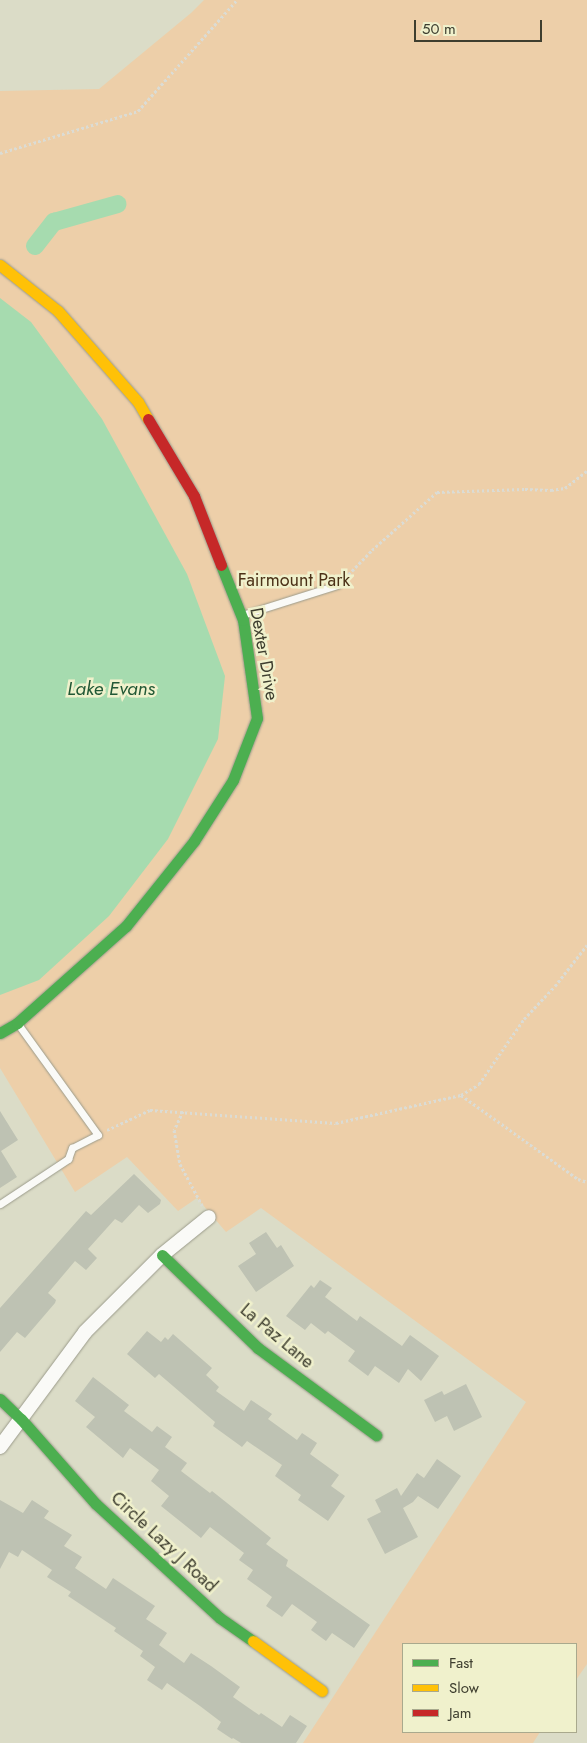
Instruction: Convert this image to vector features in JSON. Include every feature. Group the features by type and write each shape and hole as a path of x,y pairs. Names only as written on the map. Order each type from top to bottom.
{"street":[{"name":"Dexter Drive","path":"0,265 58,311 138,402 194,496 242,615 257,718 233,780 194,841 126,926 17,1023 0,1033"},
{"path":"0,1446 85,1332 162,1254 209,1217"},
{"name":"La Paz Lane","path":"162,1254 258,1348 376,1434"},
{"name":"Circle Lazy J Road","path":"0,1399 96,1504 220,1618 322,1691"}],"lane":[{"path":"242,615 338,585"},
{"path":"0,1204 68,1159 72,1148 98,1135 17,1023"}],"path":[{"path":"0,153 138,111 237,0"},
{"path":"338,585 372,550 436,492 551,490 565,488 587,471"},
{"path":"98,1135 150,1110 336,1123 462,1095 479,1084 524,1019 555,986 587,945"},
{"path":"462,1095 578,1179 587,1182"},
{"path":"182,1111 174,1130 180,1164 209,1217"}],"green space":[{"name":"Fairmount Park","path":"204,0 587,0 587,1664 577,1679 577,1643 402,1643 402,1733 539,1733 533,1743 303,1743 526,1402 261,1208 226,1232 197,1198 178,1211 127,1157 75,1192 0,1068 0,91 99,89 191,13"}],"water":[{"name":"Lake Evans","path":"0,298 31,322 102,419 187,574 225,676 218,739 168,839 109,916 39,980 0,995"}],"building":[{"path":"0,1111 18,1140 1,1151 17,1177 0,1188"},
{"path":"134,1174 161,1200 160,1204 148,1213 139,1205 122,1223 115,1219 88,1249 97,1258 86,1270 75,1261 48,1293 56,1300 55,1303 25,1338 17,1332 0,1352 0,1308 86,1211 91,1215"},
{"path":"266,1232 277,1248 281,1245 294,1266 256,1292 238,1266 256,1254 249,1243"},
{"path":"320,1280 332,1288 325,1297 357,1321 360,1316 402,1346 410,1335 439,1356 421,1381 408,1369 399,1383 375,1366 368,1376 348,1361 355,1351 328,1331 325,1334 311,1323 305,1330 286,1316 311,1285 314,1288"},
{"path":"147,1331 161,1342 165,1337 168,1340 173,1334 212,1368 206,1375 219,1387 216,1391 244,1411 251,1400 272,1414 268,1419 297,1440 302,1433 317,1443 310,1454 339,1475 331,1486 345,1496 328,1521 298,1500 301,1495 275,1476 282,1465 247,1441 242,1447 213,1426 215,1422 159,1374 155,1378 127,1354"},
{"path":"93,1377 129,1405 124,1411 152,1432 157,1426 172,1437 165,1447 187,1463 181,1471 210,1493 212,1491 271,1538 266,1544 288,1560 286,1566 370,1625 354,1648 332,1633 326,1641 311,1630 317,1622 292,1604 282,1617 266,1606 272,1597 247,1579 253,1570 239,1560 244,1553 210,1527 201,1538 161,1506 169,1496 151,1481 159,1470 130,1448 123,1458 86,1427 95,1417 75,1401"},
{"path":"466,1384 482,1417 454,1431 447,1416 435,1422 424,1400 442,1391 444,1395"},
{"path":"437,1459 461,1476 438,1509 418,1496 413,1502 403,1508 418,1537 385,1554 367,1519 381,1512 375,1500 397,1488 401,1496 417,1473 424,1478"},
{"path":"0,1500 23,1513 32,1500 49,1511 44,1518 72,1535 64,1546 82,1557 75,1568 106,1589 113,1578 155,1606 146,1619 167,1633 159,1645 184,1663 191,1653 211,1666 240,1687 233,1697 259,1715 261,1713 282,1727 290,1715 307,1726 296,1743 241,1743 232,1739 217,1729 221,1722 167,1683 162,1690 147,1680 155,1667 140,1656 143,1651 114,1631 116,1628 68,1596 71,1592 47,1577 52,1570 22,1550 18,1557 9,1552 0,1569"}],"waterway":[{"path":"35,246 54,222 118,204"}],"traffic: fast":[{"path":"0,1033 17,1023 126,926 194,841 233,780 257,718 243,620 221,565"},
{"path":"162,1255 258,1348 376,1435"},
{"path":"0,1399 21,1419 96,1504 220,1618 253,1641"}],"traffic: slow":[{"path":"0,265 58,311 138,402 148,419"},
{"path":"253,1641 322,1691"}],"traffic: jam":[{"path":"148,419 194,496 221,565"}]}
